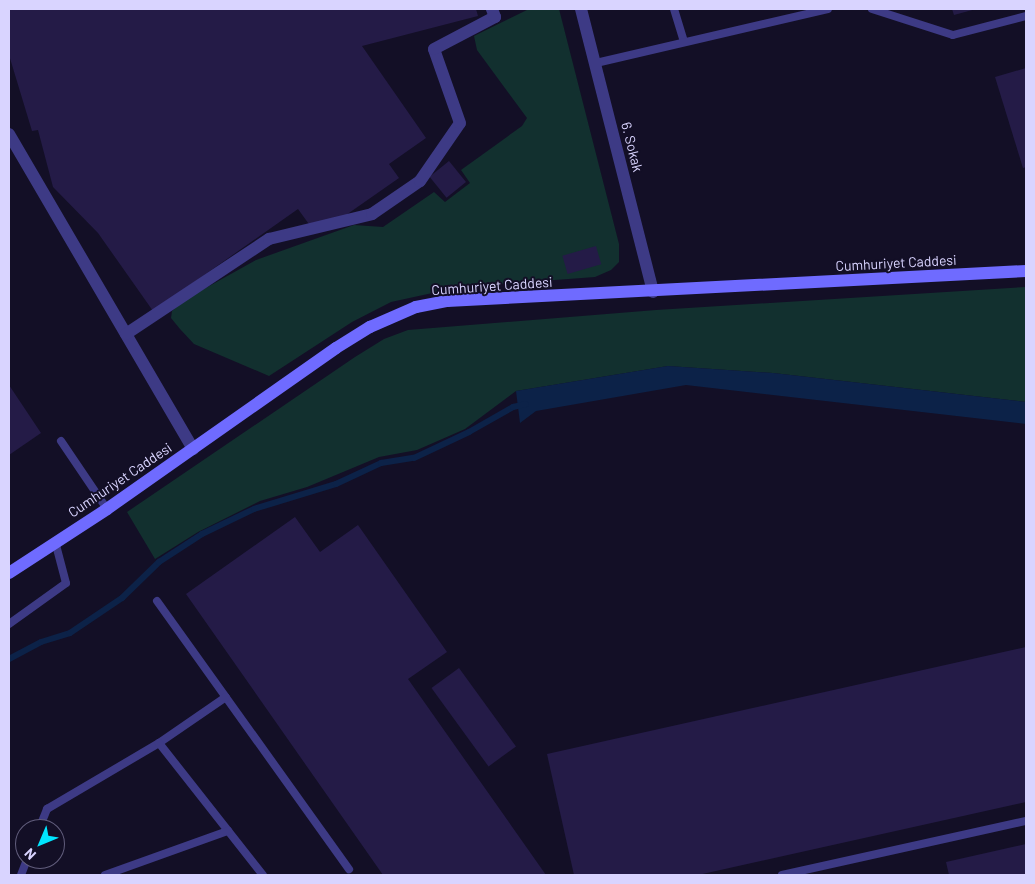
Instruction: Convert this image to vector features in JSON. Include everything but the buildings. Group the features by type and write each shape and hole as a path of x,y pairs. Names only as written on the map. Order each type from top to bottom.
{"street":[{"path":"126,334 269,239 372,214 420,181 460,123 434,49 495,17 492,9"},
{"name":"6. Sokak","path":"581,9 653,292"},
{"path":"9,134 194,449"},
{"name":"Cumhuriyet Caddesi","path":"9,573 54,541 107,510 336,348 370,327 416,307 447,301 653,292 1026,271"}],"lane":[{"path":"674,9 684,41"},
{"path":"596,63 828,9"},
{"path":"872,9 953,36 1025,16 1026,25"},
{"path":"61,441 107,510"},
{"path":"9,624 66,583 54,541"},
{"path":"157,601 349,868"},
{"path":"43,819 47,809 159,743 226,697"},
{"path":"159,743 263,875"},
{"path":"782,875 1026,821"},
{"path":"105,875 228,830"}],"green space":[{"path":"529,9 559,9 619,244 619,262 611,270 595,277 460,287 391,302 352,322 269,376 194,344 171,318 172,311 186,299 256,260 354,225 383,227 434,192 445,202 470,183 461,170 522,126 527,118 477,50 474,36"},
{"path":"1026,287 1026,402 773,373 668,366 516,391 465,429 417,450 379,457 307,487 260,501 198,532 155,559 127,512 355,357 384,339 408,330 656,310"}],"water":[{"path":"668,366 773,373 1026,402 1026,424 686,385 536,411 520,423 516,391"}],"waterway":[{"path":"9,659 41,642 70,633 122,598 159,562 202,534 254,509 336,484 381,463 414,458 469,432 513,407 526,404"}]}
